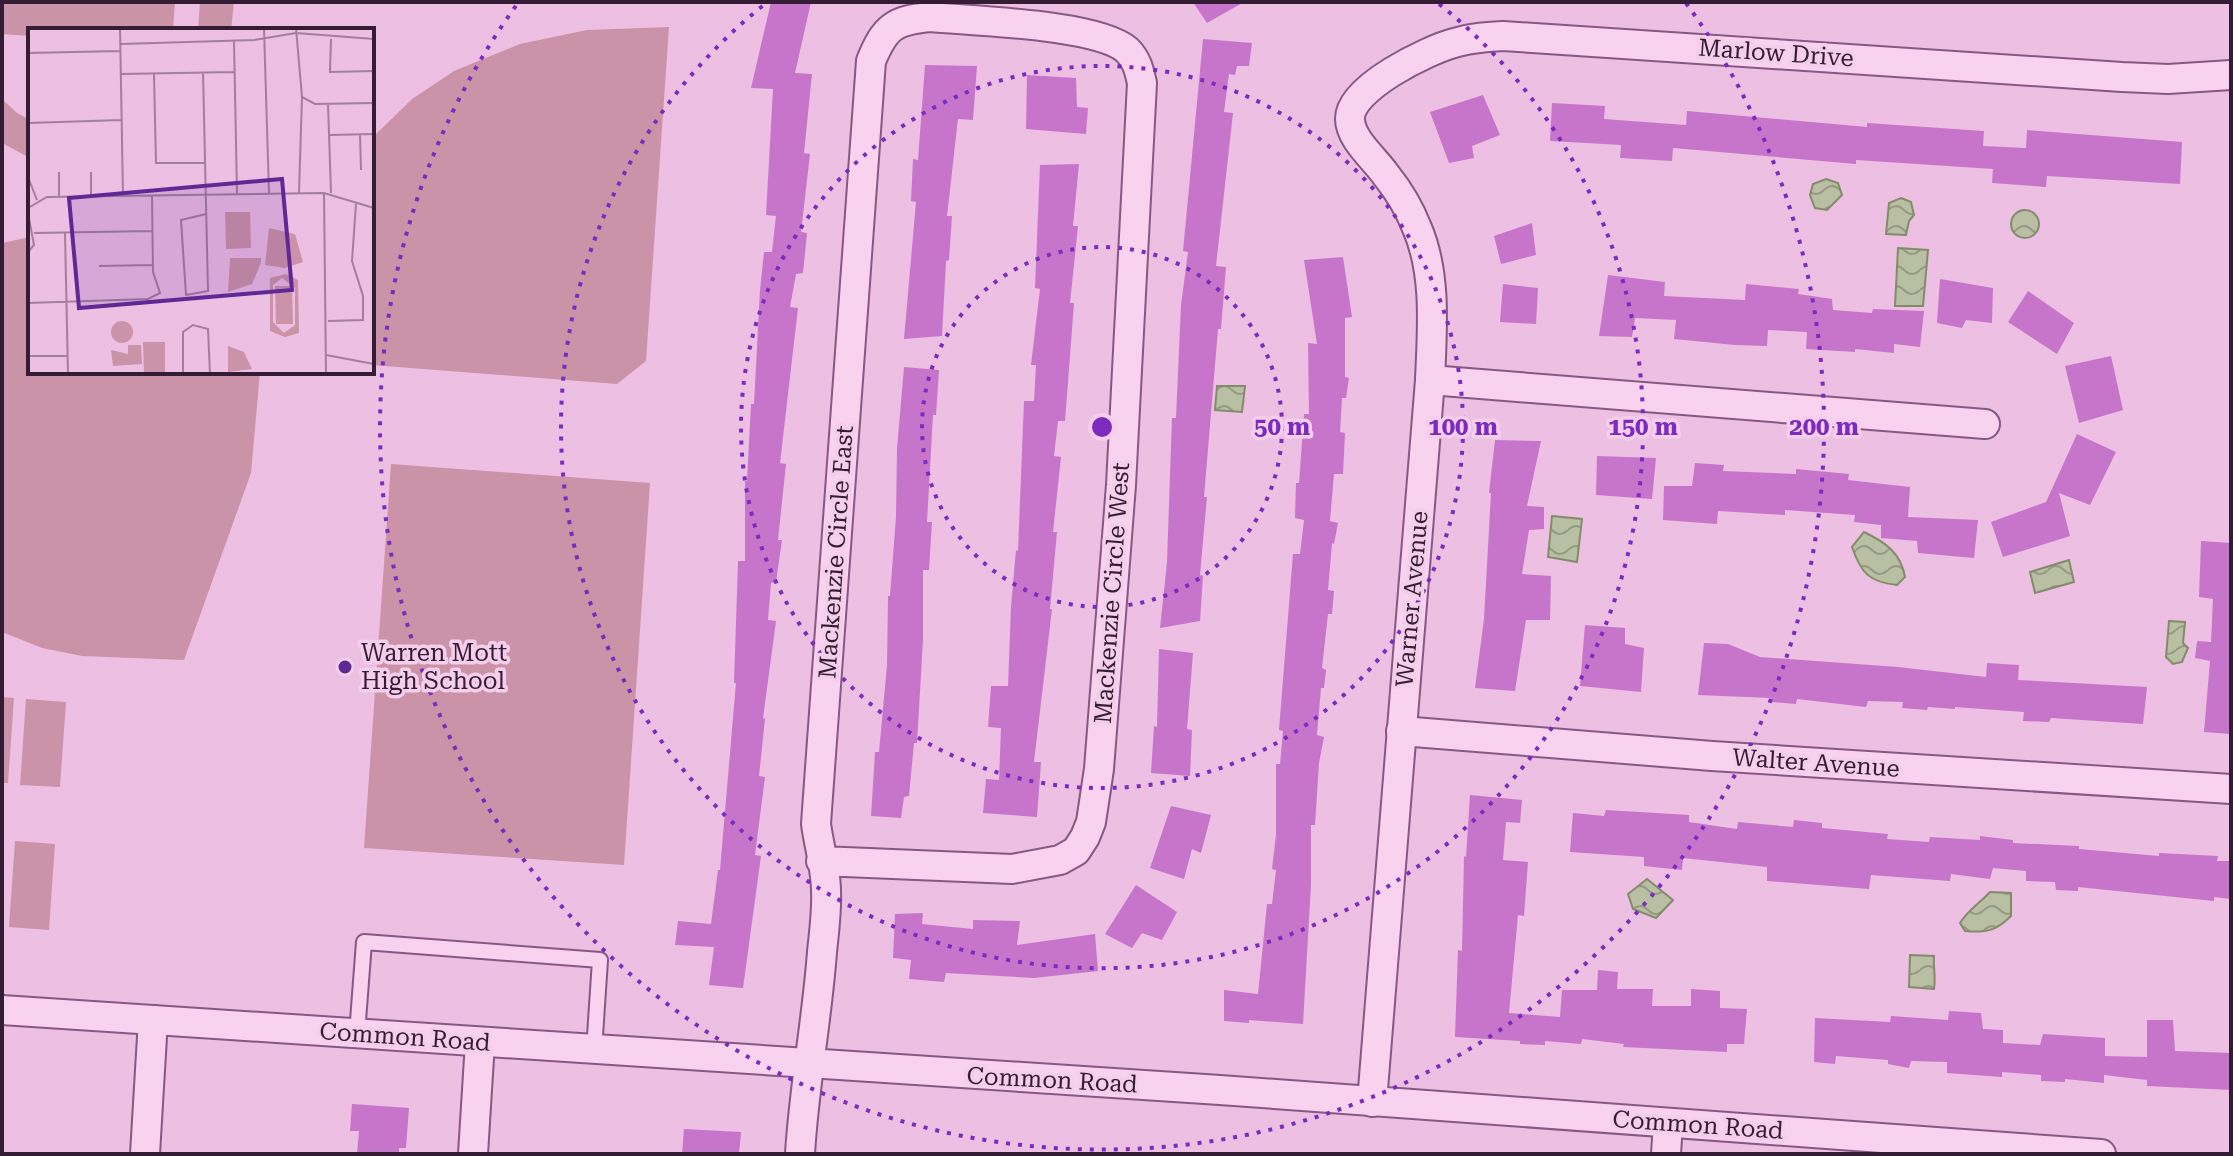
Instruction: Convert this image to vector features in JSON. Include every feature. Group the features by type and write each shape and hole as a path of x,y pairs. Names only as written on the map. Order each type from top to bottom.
{"street":[{"name":"Mackenzie Circle West","path":"821,861 1012,869 1060,860 1076,851 1091,822 1099,769 1121,485 1142,83 1137,63 1125,48 1089,35 931,17 909,19 891,26 880,41"},
{"name":"Marlow Drive","path":"1349,117 1355,101 1398,69 1451,43 1503,36 2137,78 2182,79 2231,75"},
{"name":"Mackenzie Circle East","path":"800,1154 803,1106 817,1020 825,916 826,888 816,824 871,61 880,41"},
{"name":"Warner Avenue","path":"1349,117 1352,131 1388,177 1418,229 1432,310 1430,380 1372,1102"},
{"path":"1430,380 1985,424"},
{"name":"Walter Avenue","path":"1401,731 1712,756 2231,789"},
{"name":"Common Road","path":"2,1010 1372,1102 2001,1150 2101,1154"},
{"path":"145,1154 153,1020"},
{"path":"473,1154 480,1042"},
{"path":"1666,1154 1668,1123"}],"lane":[{"path":"357,1034 364,942 600,960 594,1051"}],"shaded area":[{"path":"2,2 175,2 173,28 28,28 28,36 2,34"},
{"path":"200,2 234,2 231,28 198,28"},
{"path":"669,27 646,361 617,384 374,365 374,136 412,99 454,71 520,44 587,30"},
{"path":"2,99 28,119 28,157 2,143"},
{"path":"28,237 28,374 260,374 251,473 184,660 82,656 42,648 2,632 2,243"},
{"path":"391,464 650,483 624,865 364,848"},
{"path":"2,697 14,698 8,783 2,783"},
{"path":"26,699 66,702 60,787 20,785"},
{"path":"15,841 55,844 49,930 9,927"}],"water":[{"path":"1826,179 1838,183 1842,195 1827,210 1815,208 1810,195 1813,184"},
{"path":"1901,198 1911,202 1914,215 1909,221 1906,235 1886,234 1889,203"},
{"path":"2025,210 2035,214 2039,224 2035,234 2025,238 2015,234 2011,224 2015,214"},
{"path":"1898,248 1928,250 1923,306 1895,306"},
{"path":"1217,386 1245,386 1242,412 1215,410"},
{"path":"1552,516 1582,519 1577,562 1548,557"},
{"path":"1864,532 1885,544 1900,561 1905,577 1897,585 1873,579 1863,570 1852,547"},
{"path":"2069,560 2074,582 2035,593 2030,572"},
{"path":"2169,621 2185,622 2183,643 2188,648 2182,662 2173,664 2166,657"},
{"path":"1647,879 1673,900 1656,918 1633,909 1628,894"},
{"path":"1990,892 2011,893 2011,916 1990,930 1965,931 1960,923"},
{"path":"1910,955 1934,956 1934,989 1909,987"}],"building":[{"path":"771,2 811,2 795,73 812,74 804,153 810,154 801,232 807,233 803,273 796,274 790,307 798,308 780,463 786,464 778,540 782,540 776,582 771,583 768,620 776,621 759,776 765,777 755,855 761,856 743,988 709,985 714,947 675,945 678,921 711,924 720,870 736,683 738,561 745,561 745,481 751,404 754,404 760,290 764,252 772,252 776,216 766,215 773,89 751,88"},
{"path":"1193,2 1244,2 1207,23"},
{"path":"1203,39 1252,43 1249,66 1237,66 1235,75 1229,74 1224,112 1233,113 1216,266 1226,267 1204,497 1207,497 1200,575 1203,576 1200,621 1160,628 1167,562 1172,418 1176,418 1181,305 1188,252 1183,251"},
{"path":"925,65 977,66 973,120 958,119 947,216 952,216 942,336 904,339 916,202 911,201 913,159 918,160"},
{"path":"1027,75 1076,78 1077,107 1088,108 1086,134 1026,129"},
{"path":"1483,95 1500,135 1472,146 1474,158 1449,163 1430,112"},
{"path":"1552,103 1605,106 1604,119 1686,125 1687,111 1867,127 1867,123 1984,131 1983,146 2026,148 2027,130 2182,142 2180,184 2047,176 2046,187 1992,183 1993,169 1856,160 1856,164 1673,148 1672,161 1620,158 1621,145 1550,141"},
{"path":"1079,164 1073,226 1078,226 1070,303 1074,303 1065,421 1058,421 1054,456 1061,457 1053,532 1057,532 1052,609 1034,762 1041,762 1037,817 983,813 986,779 999,780 1001,728 988,727 991,686 1008,686 1011,607 1018,551 1024,401 1034,401 1036,365 1031,365 1040,289 1035,288 1040,165"},
{"path":"1532,223 1536,255 1501,264 1494,236"},
{"path":"1343,257 1352,317 1345,318 1345,377 1349,378 1346,398 1342,398 1340,432 1345,433 1343,474 1334,474 1330,521 1338,523 1332,543 1328,590 1334,591 1332,614 1328,614 1322,668 1326,670 1324,688 1321,688 1317,735 1324,737 1315,825 1311,825 1311,885 1303,1024 1224,1021 1224,990 1258,994 1267,904 1272,904 1276,870 1272,869 1276,835 1276,764 1280,764 1283,731 1279,730 1293,554 1300,554 1304,520 1295,518 1296,483 1299,483 1304,414 1309,414 1308,343 1317,344 1304,260"},
{"path":"1608,275 1665,282 1664,296 1745,300 1746,284 1799,289 1798,294 1832,299 1833,310 1872,313 1873,309 1924,311 1920,347 1894,344 1894,353 1806,349 1807,332 1768,330 1767,346 1674,339 1676,320 1635,318 1632,337 1599,336"},
{"path":"1940,279 1993,288 1992,323 1966,320 1962,328 1937,323"},
{"path":"1503,284 1538,288 1536,324 1500,322"},
{"path":"2028,291 2074,323 2057,354 2008,322"},
{"path":"2111,356 2123,410 2079,423 2065,366"},
{"path":"904,367 939,370 936,415 933,415 927,522 932,522 929,570 923,570 923,640 917,743 914,743 909,796 904,797 901,818 871,816 875,752 879,752 887,665 888,596 896,517 897,449"},
{"path":"2077,434 2116,452 2090,505 2059,493 2070,536 2003,557 1991,522 2046,502"},
{"path":"1495,440 1541,441 1527,506 1544,507 1544,529 1529,530 1522,574 1551,576 1550,620 1526,620 1515,691 1475,688 1484,619 1489,493"},
{"path":"1597,456 1656,458 1652,499 1596,495"},
{"path":"1695,463 1724,465 1723,471 1796,474 1796,469 1849,474 1848,480 1910,487 1908,517 1978,520 1974,558 1918,553 1917,541 1881,538 1881,525 1854,522 1855,515 1785,510 1785,515 1718,511 1717,524 1663,520 1664,486 1692,486"},
{"path":"2201,541 2231,543 2231,734 2204,732 2210,661 2195,658 2197,641 2211,642 2213,599 2199,597"},
{"path":"1585,625 1625,628 1625,644 1644,648 1641,692 1580,686"},
{"path":"1704,643 1728,644 1760,657 1986,677 1987,663 2019,665 2018,680 2147,687 2143,724 2051,718 2049,722 2023,721 2024,712 1955,707 1928,707 1927,710 1902,708 1903,702 1868,701 1866,707 1797,699 1796,704 1771,702 1771,698 1698,695"},
{"path":"1159,649 1193,653 1187,729 1192,730 1190,776 1151,773 1154,726 1157,727"},
{"path":"1470,795 1522,800 1520,823 1506,822 1503,860 1528,862 1524,916 1518,915 1509,1013 1560,1017 1562,990 1597,990 1598,970 1618,972 1617,989 1653,989 1652,1006 1691,1006 1691,989 1720,991 1720,1008 1747,1009 1744,1044 1727,1044 1727,1052 1623,1047 1624,1044 1582,1039 1581,1044 1545,1041 1545,1045 1455,1037"},
{"path":"1171,806 1211,815 1201,853 1192,849 1184,879 1150,868"},
{"path":"1606,810 1689,815 1689,822 1737,829 1738,822 1793,827 1794,820 1822,823 1822,828 1888,834 1887,839 1929,842 1930,837 1980,840 1980,836 2013,840 2013,843 2079,846 2079,849 2159,856 2159,853 2218,856 2217,861 2231,861 2231,899 2214,897 2214,901 2078,887 2078,891 2056,890 2055,882 2026,881 2026,871 1993,868 1990,879 1951,874 1950,881 1871,875 1869,889 1767,881 1767,867 1683,858 1682,870 1644,866 1644,857 1570,852 1573,813 1604,816"},
{"path":"1136,885 1177,912 1162,940 1142,933 1132,948 1105,934"},
{"path":"923,913 922,924 973,929 973,920 1020,921 1017,945 1095,934 1098,971 1034,978 946,973 944,982 909,979 911,960 893,958 895,914"},
{"path":"1949,1011 1981,1013 1983,1029 2003,1030 2003,1043 2040,1045 2043,1034 2105,1038 2105,1056 2147,1057 2147,1020 2173,1020 2175,1051 2231,1053 2231,1090 2147,1086 2147,1080 2104,1075 2104,1083 2065,1079 2065,1082 2041,1081 2041,1075 2002,1072 2002,1077 1947,1073 1947,1062 1911,1061 1909,1068 1888,1064 1888,1060 1836,1056 1835,1064 1814,1062 1815,1018 1890,1022 1891,1016 1948,1020"},
{"path":"352,1104 409,1108 406,1148 399,1148 399,1154 357,1154 359,1131 350,1131"},
{"path":"684,1129 741,1132 739,1154 682,1154"}],"place":[{"name":"Warren Mott High School","path":"345,667"}]}
